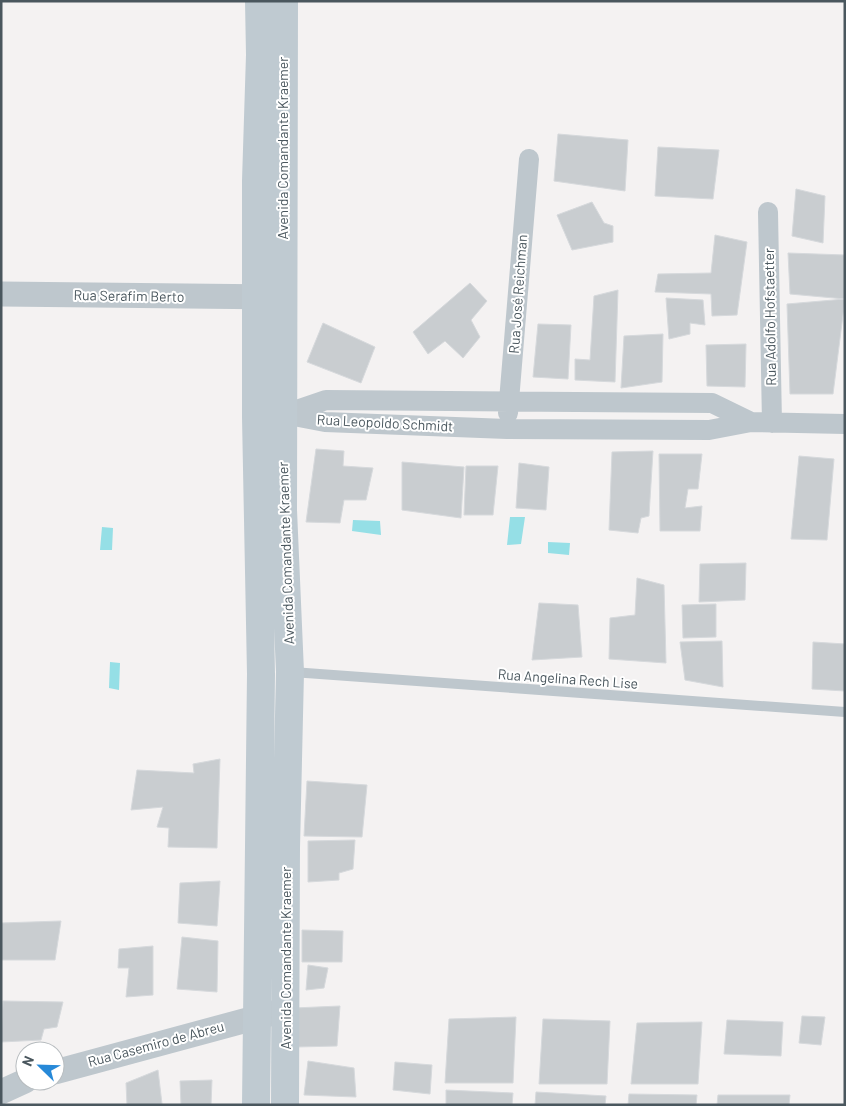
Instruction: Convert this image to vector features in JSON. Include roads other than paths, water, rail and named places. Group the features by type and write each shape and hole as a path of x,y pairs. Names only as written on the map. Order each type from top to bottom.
{"main road":[{"name":"Avenida Comandante Kraemer","path":"259,1 271,55 284,180 256,417 270,510 276,673 286,848 285,1105"},
{"name":"Avenida Comandante Kraemer","path":"270,510 283,414 256,181 271,55 284,1"},
{"path":"256,181 284,180"},
{"name":"Avenida Comandante Kraemer","path":"256,1105 259,849 276,673"},
{"path":"259,849 286,848"}],"street":[{"name":"Rua José Reichman","path":"507,429 528,159"},
{"name":"Rua Adolfo Hofstaetter","path":"768,212 772,423"},
{"name":"Rua Serafim Berto","path":"1,294 270,298"},
{"name":"Rua Leopoldo Schmidt","path":"283,414 326,400 712,403 751,422"},
{"name":"Rua Leopoldo Schmidt","path":"283,414 325,422 507,429 709,430 751,422 845,424"},
{"path":"256,417 283,414"},
{"name":"Rua Casemiro de Abreu","path":"65,1069 256,1016 286,1010"},
{"path":"1,1092 15,1086"}],"lane":[{"name":"Rua Angelina Rech Lise","path":"276,673 845,712"}],"water":[{"path":"510,517 525,517 521,544 507,545"},
{"path":"353,520 380,521 381,535 352,531"},
{"path":"102,527 113,528 112,550 100,550"},
{"path":"548,542 570,543 569,555 548,553"},
{"path":"110,662 120,663 119,690 109,688"}]}
